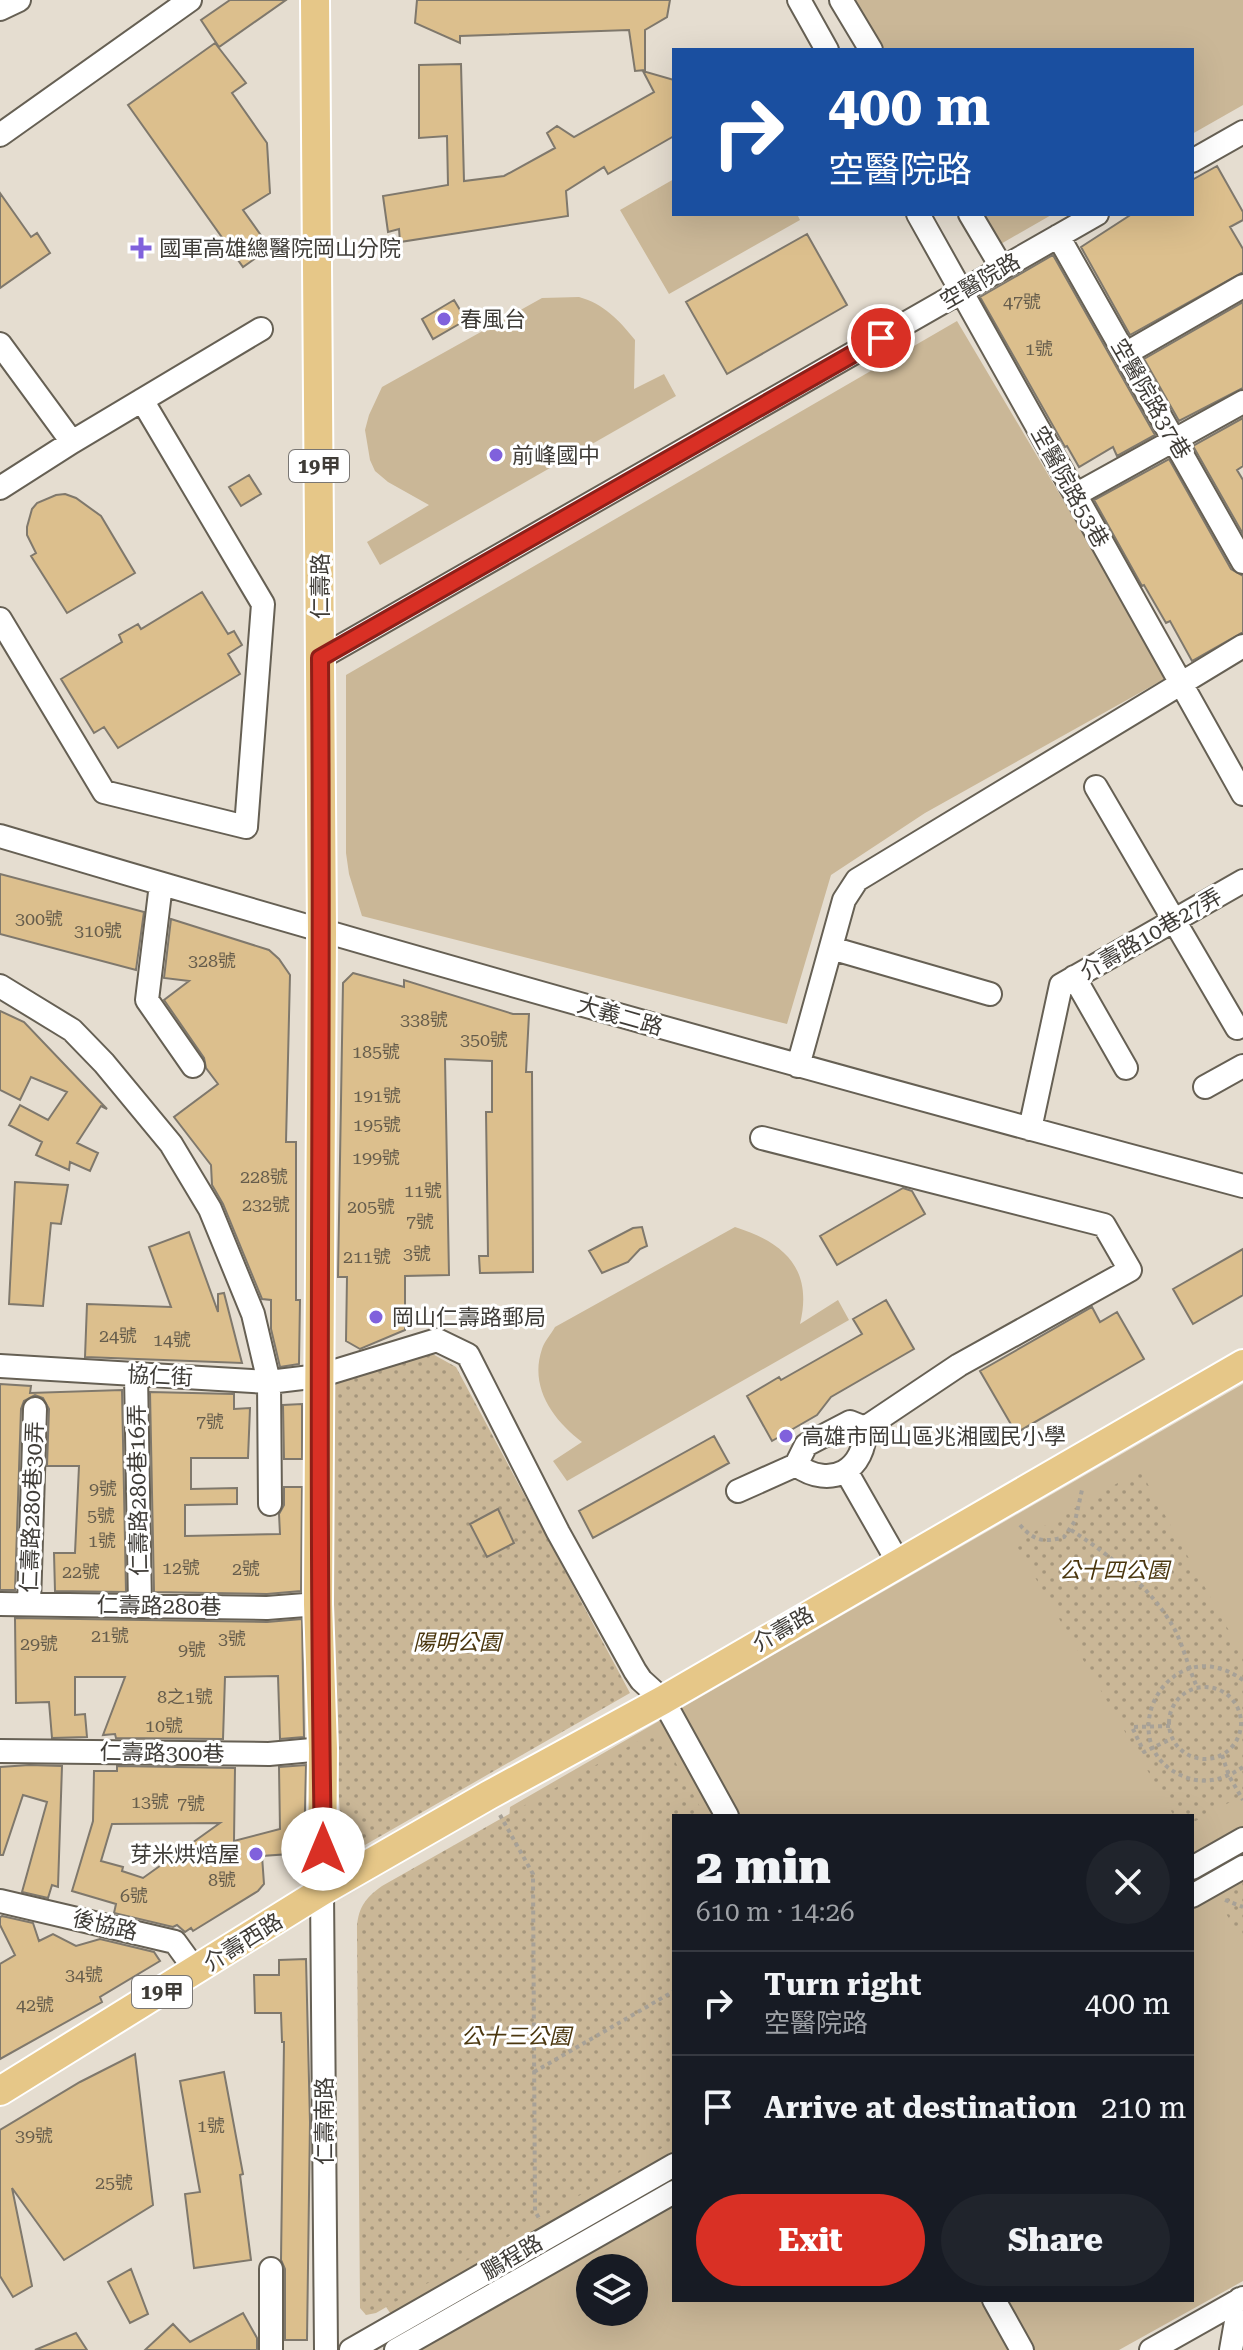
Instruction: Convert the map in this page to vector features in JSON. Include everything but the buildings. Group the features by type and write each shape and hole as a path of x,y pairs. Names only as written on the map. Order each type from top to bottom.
{"main road":[{"name":"仁壽路","path":"315,0 322,932 318,1604 323,1749 322,1891"},
{"name":"介壽路","path":"322,1891 663,1700 1243,1364"},
{"name":"介壽西路","path":"0,2091 322,1891"}],"street":[{"path":"0,9 19,0"},
{"path":"0,135 190,0"},
{"path":"799,0 826,48"},
{"path":"841,0 870,48"},
{"path":"1194,160 1243,132"},
{"name":"空醫院路53巷","path":"919,216 1180,682"},
{"path":"971,216 1002,268"},
{"name":"空醫院路","path":"320,658 1093,216"},
{"name":"空醫院路37巷","path":"1058,236 1243,562"},
{"path":"1125,354 1243,286"},
{"path":"0,488 261,329"},
{"path":"0,344 72,442"},
{"path":"0,619 104,792 246,827 263,604 142,400"},
{"path":"1075,495 1243,402"},
{"path":"798,1066 844,900 857,880 1243,646"},
{"path":"1180,682 1243,794"},
{"path":"1096,787 1237,1028"},
{"name":"大義二路","path":"0,836 322,932 798,1066 1243,1186"},
{"name":"介壽路10巷27弄","path":"1030,1129 1061,985 1243,881"},
{"path":"161,884 147,1000 193,1066"},
{"path":"831,948 990,994"},
{"path":"1074,977 1126,1068"},
{"path":"0,986 72,1030 104,1063 171,1144 210,1209 253,1314 269,1382 270,1504"},
{"path":"1205,1087 1243,1066"},
{"path":"762,1138 1104,1225 1130,1270 959,1365 865,1428"},
{"name":"協仁街","path":"0,1366 269,1382 319,1376 437,1340 468,1355 558,1532 635,1671 663,1700 726,1814"},
{"name":"仁壽路280巷16弄","path":"136,1375 140,1605"},
{"name":"仁壽路280巷30弄","path":"29,1604 35,1409"},
{"path":"738,1491 796,1465 806,1445 850,1422 865,1428"},
{"path":"796,1465 808,1473 827,1478 846,1471 865,1443 865,1428"},
{"path":"846,1471 898,1562"},
{"name":"仁壽路280巷","path":"0,1604 267,1608 318,1604"},
{"name":"仁壽路300巷","path":"0,1751 269,1754 323,1749"},
{"path":"1194,1867 1243,1839"},
{"path":"1194,1895 1243,1867"},
{"name":"仁壽南路","path":"322,1891 326,2350"},
{"name":"後協路","path":"0,1901 175,1942 196,1971"},
{"name":"鵬程路","path":"351,2350 672,2166"},
{"name":"鵬程路","path":"396,2350 672,2193"},
{"path":"271,2269 271,2350"},
{"path":"1151,2350 1242,2299"},
{"path":"1231,2350 1242,2299"},
{"path":"995,2302 1022,2350"}],"path":[{"path":"1020,1525 1031,1538 1043,1542 1064,1537 1071,1530 1082,1490"},
{"path":"1071,1530 1097,1547 1148,1594 1176,1633 1198,1689"},
{"path":"1243,1680 1226,1670 1207,1666 1189,1668 1172,1677 1158,1691 1150,1708 1148,1727 1153,1748 1176,1774 1194,1780 1213,1781 1243,1767"},
{"path":"1214,1688 1225,1693 1240,1706 1242,1723 1234,1744 1222,1755 1205,1759 1194,1758 1184,1752 1173,1738 1170,1726 1172,1709 1179,1698 1198,1689 1214,1688"},
{"path":"1170,1726 1132,1727 1144,1752 1173,1738"},
{"path":"1222,1755 1229,1776 1243,1800"},
{"path":"489,1795 533,1874 535,2211 549,2236"},
{"path":"1223,1899 1243,1907"},
{"path":"534,2072 672,1992"}],"green space":[{"path":"855,0 1243,0 1243,105 1194,133 1194,48 883,48"},
{"path":"672,180 672,216 798,216 800,220 669,294 620,210"},
{"path":"982,216 1050,216 999,245"},
{"path":"579,297 610,314 635,340 634,389 664,374 676,396 380,565 367,542 429,505 388,482 375,471 370,460 365,430 382,387 542,298"},
{"path":"957,321 1168,677 925,813 831,875 787,1024 362,916 346,853 346,675"},
{"path":"735,1227 768,1241 792,1261 802,1288 800,1324 838,1300 849,1320 567,1481 553,1461 582,1442 553,1413 541,1389 539,1376 542,1349 555,1327"},
{"name":"陽明公園","path":"429,1352 456,1367 630,1693 365,1845 341,1827 325,1596 323,1387"},
{"path":"1243,1384 1243,2281 1119,2350 415,2350 380,2298 672,2129 672,2302 1194,2302 1194,1814 672,1816 509,1820 510,1807"},
{"name":"公十四公園","path":"1140,1470 1243,1656 1243,1795 1194,1822 1194,1814 1173,1814 1015,1543"},
{"name":"公十三公園","path":"649,1735 662,1738 704,1814 672,1814 672,2142 376,2313 366,2315 360,2308 357,1923 360,1910 382,1886"},
{"path":"1243,1881 1243,1943 1216,1896"}],"place":[{"name":"國軍高雄總醫院岡山分院","path":"141,248"},
{"name":"春風台","path":"444,319"},
{"name":"前峰國中","path":"496,455"},
{"name":"岡山仁壽路郵局","path":"376,1317"},
{"name":"高雄市岡山區兆湘國民小學","path":"786,1436"},
{"name":"芽米烘焙屋","path":"256,1854"}],"route":[{"path":"323,1849 318,1604 322,932 320,658 881,338"}]}
